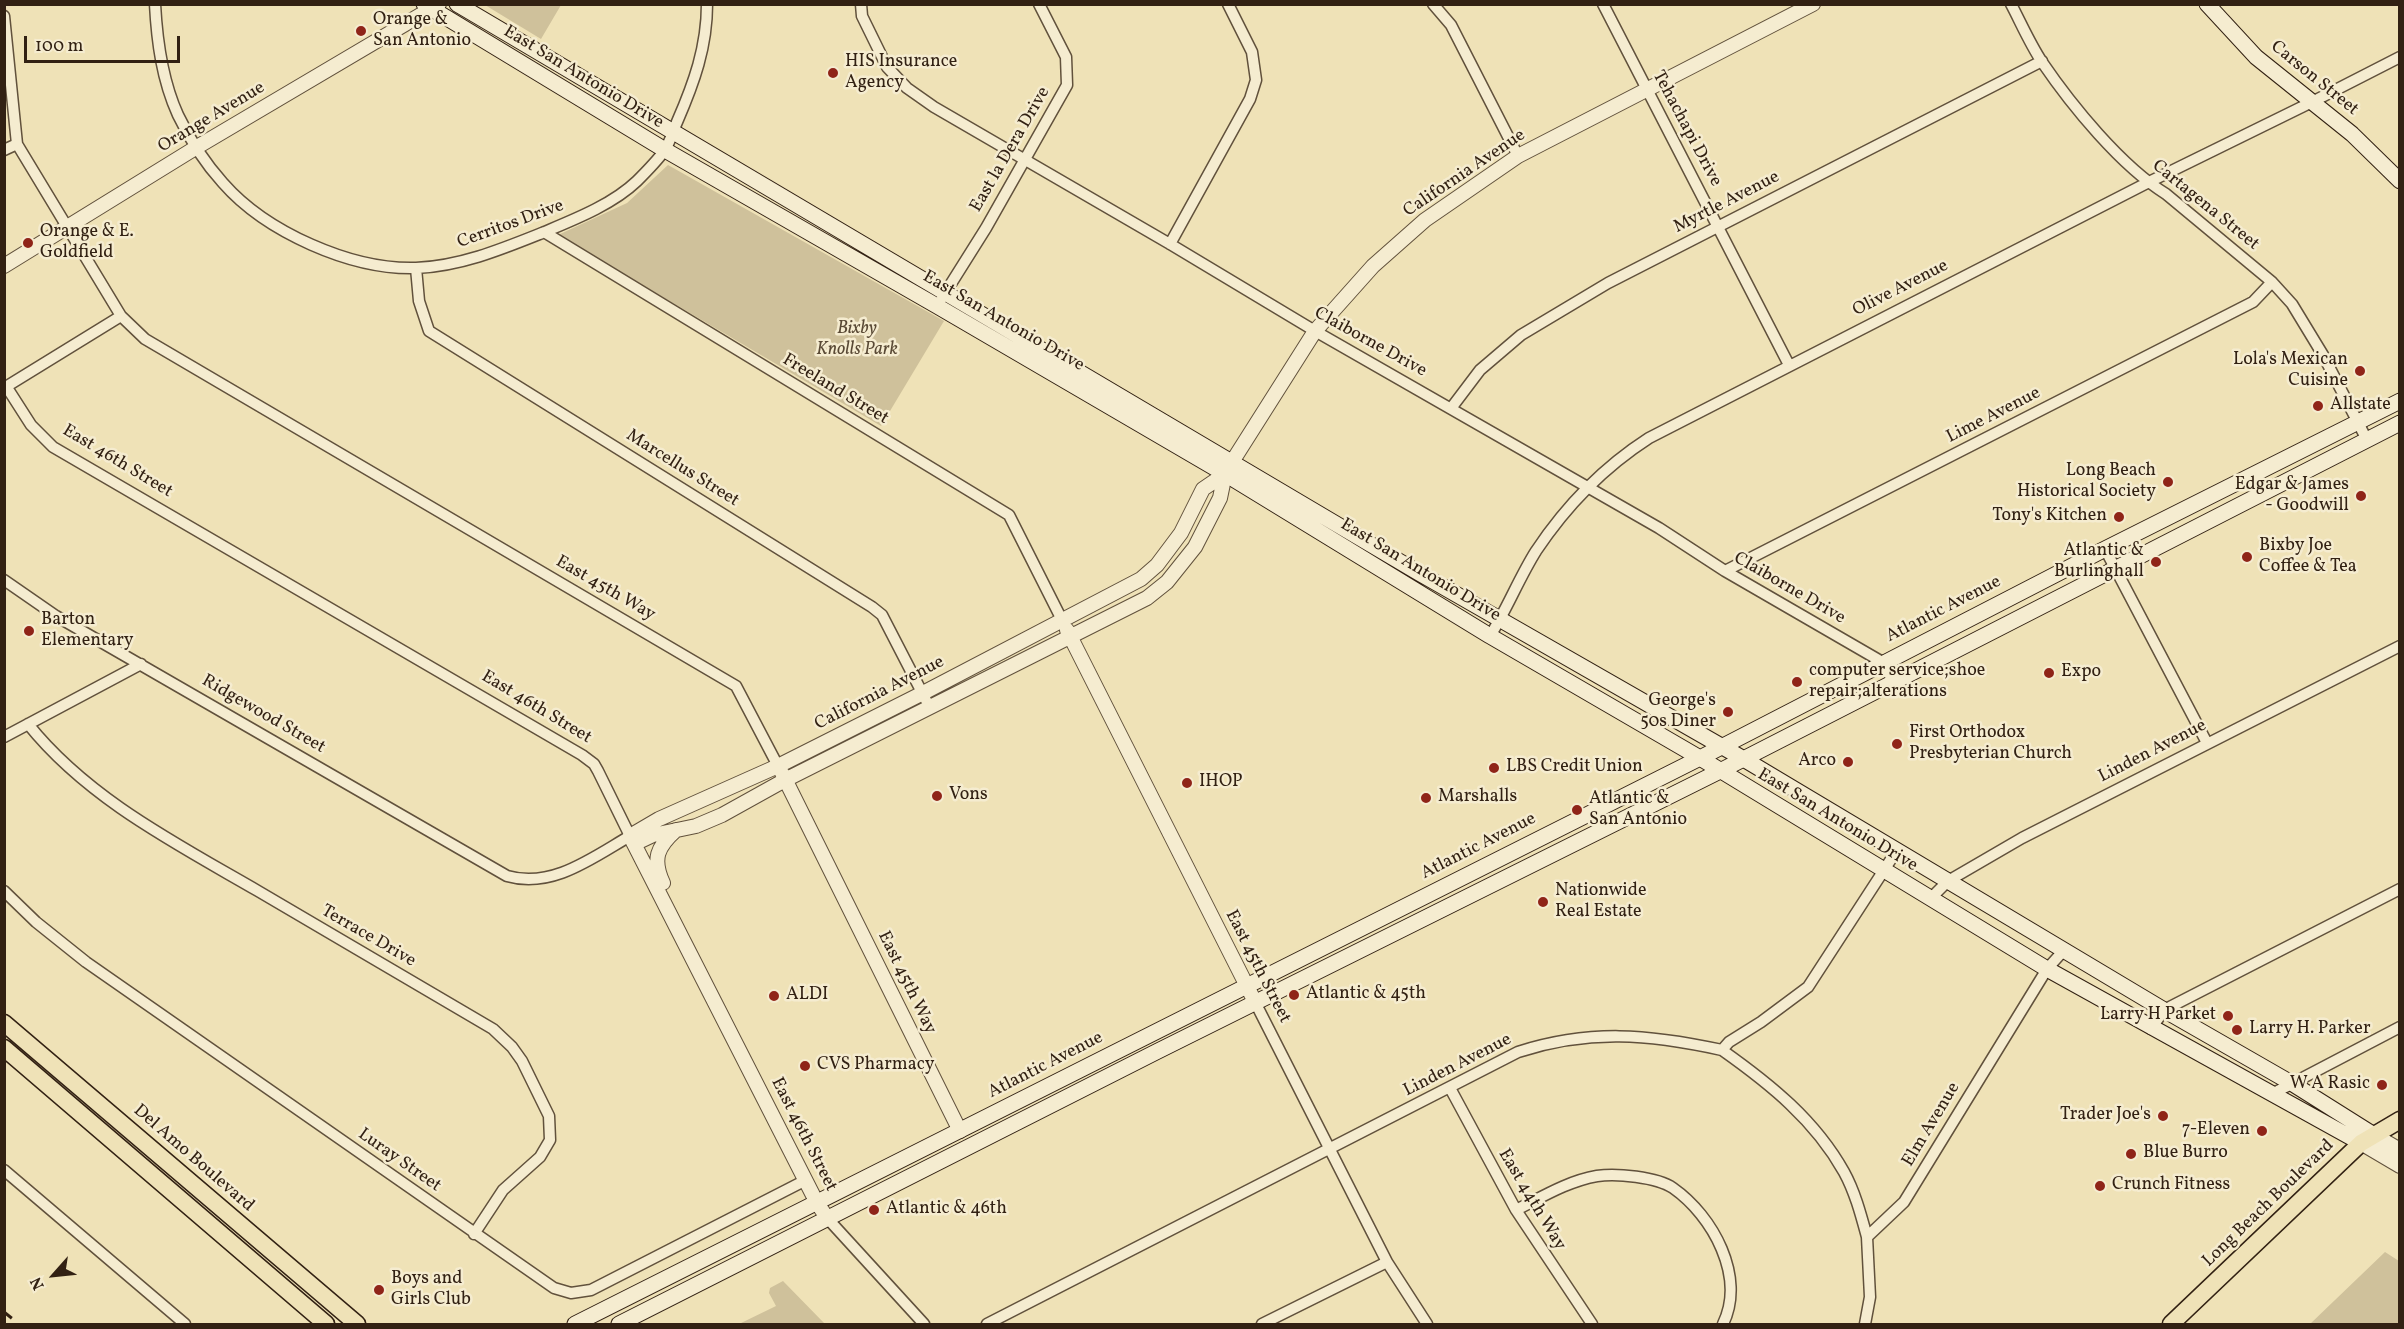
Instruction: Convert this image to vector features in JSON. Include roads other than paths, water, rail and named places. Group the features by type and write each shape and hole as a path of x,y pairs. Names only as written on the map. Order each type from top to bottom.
{"main road":[{"name":"East San Antonio Drive","path":"457,4 941,299 1228,468 1501,618 2293,1084 2367,1139"},
{"name":"Carson Street","path":"2207,4 2256,57 2372,152 2400,181"},
{"name":"East San Antonio Drive","path":"431,6 665,150 941,299"},
{"name":"Atlantic Avenue","path":"575,1324 1722,747 2400,400"},
{"name":"Atlantic Avenue","path":"619,1324 1255,1002 1719,772 1742,758 2400,423"},
{"name":"East San Antonio Drive","path":"1228,468 1490,636 1700,758 1719,772 2047,969 2151,1029 2272,1094 2367,1139"},
{"name":"Del Amo Boulevard","path":"4,1023 357,1324"},
{"path":"4,1048 324,1324"},
{"name":"Long Beach Boulevard","path":"2171,1324 2367,1139 2400,1120"}],"street":[{"name":"Cerritos Drive","path":"155,4 159,46 166,82 178,115 223,184 274,224 302,241 333,254 371,264 416,268 452,263 495,252 576,220 636,182 665,150 697,74 704,46 707,4"},
{"name":"Claiborne Drive","path":"861,4 862,16 887,67 908,88 934,107 1315,331 1452,407 1659,528 1725,571 1884,663"},
{"name":"East la Dera Drive","path":"941,299 1025,161 1067,85 1066,57 1039,4"},
{"path":"1170,244 1250,99 1256,80 1252,52 1228,4"},
{"path":"1433,4 1451,25 1518,156"},
{"name":"Tehachapi Drive","path":"1603,4 1789,365"},
{"name":"California Avenue","path":"507,876 522,880 551,878 632,840 696,826 722,815 785,780 1147,598 1167,582 1195,547 1220,498 1228,468 1315,331 1373,266 1416,228 1518,156 1797,8 1813,4"},
{"name":"Cartagena Street","path":"2011,4 2042,61 2091,125 2147,183 2166,194 2272,282 2292,304 2323,355 2367,440"},
{"name":"Orange Avenue","path":"4,266 431,6"},
{"path":"4,16 17,144 4,150"},
{"name":"Olive Avenue","path":"1490,636 1536,552 1587,486 1628,451 1789,365 2400,57"},
{"name":"Myrtle Avenue","path":"1452,407 1480,370 1521,335 1608,283 2042,61"},
{"name":"East 45th Way","path":"17,144 120,315 145,339 736,686 960,1131"},
{"name":"Freeland Street","path":"544,232 1009,515 1062,620"},
{"name":"Marcellus Street","path":"416,268 419,302 429,331 872,606 888,624 930,708"},
{"name":"Lime Avenue","path":"1725,571 2253,302 2272,282"},
{"path":"5,387 120,315"},
{"name":"East 46th Street","path":"5,387 31,425 53,447 582,755 598,771 817,1203 828,1219 924,1324"},
{"name":"California Avenue","path":"632,840 659,819 778,766 1125,589 1141,579 1156,565 1181,533 1203,489 1228,468"},
{"path":"2105,549 2207,743"},
{"name":"Ridgewood Street","path":"4,580 56,616 507,876"},
{"name":"East 45th Street","path":"1062,620 1387,1262 1427,1324"},
{"name":"Linden Avenue","path":"1930,899 1948,881 2022,838 2400,646"},
{"path":"1884,663 1893,682"},
{"path":"4,737 141,664"},
{"name":"Terrace Drive","path":"28,724 94,790 170,840 493,1029 512,1047 522,1060 549,1116 550,1140 540,1157 503,1190 474,1234"},
{"path":"665,902 666,891 657,872 656,859 664,843 676,830"},
{"path":"1864,1324 1870,1297 1867,1237 1858,1205 1844,1173 1817,1132 1770,1084 1722,1050 1729,1042 1761,1022 1808,987 1897,850"},
{"path":"2151,1029 2164,1010 2400,889"},
{"name":"Luray Street","path":"4,891 36,922 86,962 554,1288 577,1293 591,1290 806,1180"},
{"name":"Elm Avenue","path":"1867,1237 1904,1202 2047,969 2065,949"},
{"path":"2272,1094 2400,1028"},
{"name":"Linden Avenue","path":"987,1324 1518,1052 1551,1041 1590,1036 1650,1036 1722,1050"},
{"name":"East 44th Way","path":"1450,1088 1516,1209 1592,1324"},
{"name":"East San Antonio Drive","path":"2367,1139 2400,1150"},
{"name":"East San Antonio Drive","path":"2367,1139 2400,1166"},
{"path":"4,1170 185,1324"},
{"path":"1516,1209 1569,1184 1598,1176 1648,1179 1672,1187 1706,1219 1725,1253 1731,1292 1723,1324"},
{"path":"1262,1324 1387,1262"},
{"path":"324,1324 337,1307"}],"railway":[{"path":"4,1312 19,1324"}],"place":[{"name":"Orange & San Antonio","path":"361,31"},
{"name":"HIS Insurance Agency","path":"833,73"},
{"name":"Orange & E. Goldfield","path":"28,243"},
{"name":"Lola's Mexican Cuisine","path":"2360,371"},
{"name":"Allstate","path":"2318,406"},
{"name":"Long Beach Historical Society","path":"2168,482"},
{"name":"Edgar & James - Goodwill","path":"2361,496"},
{"name":"Tony's Kitchen","path":"2119,517"},
{"name":"Bixby Joe Coffee & Tea","path":"2247,557"},
{"name":"Atlantic & Burlinghall","path":"2156,562"},
{"name":"Barton Elementary","path":"29,631"},
{"name":"Expo","path":"2049,673"},
{"name":"computer service;shoe repair;alterations","path":"1797,682"},
{"name":"George's 50s Diner","path":"1728,712"},
{"name":"First Orthodox Presbyterian Church","path":"1897,744"},
{"name":"Arco","path":"1848,762"},
{"name":"LBS Credit Union","path":"1494,768"},
{"name":"IHOP","path":"1187,783"},
{"name":"Vons","path":"937,796"},
{"name":"Marshalls","path":"1426,798"},
{"name":"Atlantic & San Antonio","path":"1577,810"},
{"name":"Nationwide Real Estate","path":"1543,902"},
{"name":"Atlantic & 45th","path":"1294,995"},
{"name":"ALDI","path":"774,996"},
{"name":"Larry H Parket","path":"2228,1016"},
{"name":"Larry H. Parker","path":"2237,1030"},
{"name":"CVS Pharmacy","path":"805,1066"},
{"name":"W A Rasic","path":"2382,1085"},
{"name":"Trader Joe's","path":"2163,1116"},
{"name":"7-Eleven","path":"2262,1131"},
{"name":"Blue Burro","path":"2131,1154"},
{"name":"Crunch Fitness","path":"2100,1186"},
{"name":"Atlantic & 46th","path":"874,1210"},
{"name":"Boys and Girls Club","path":"379,1290"}],"park label":[{"name":"Bixby Knolls Park","path":"857,340"}]}
